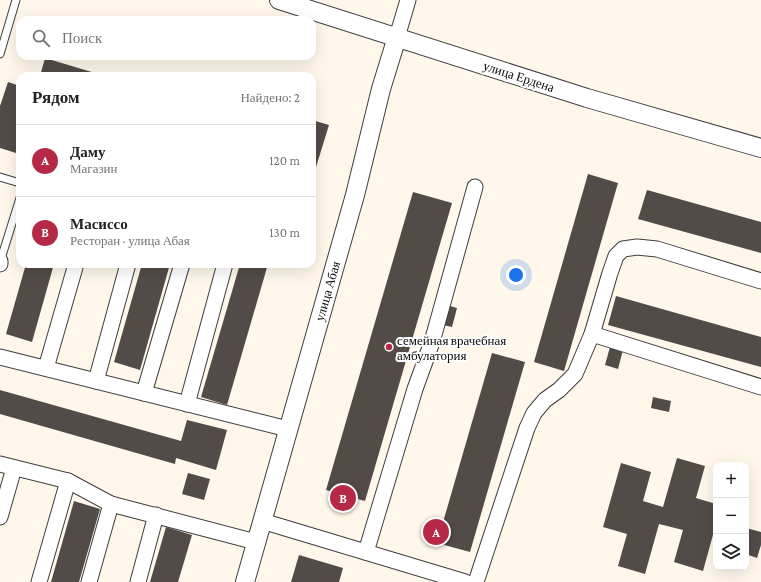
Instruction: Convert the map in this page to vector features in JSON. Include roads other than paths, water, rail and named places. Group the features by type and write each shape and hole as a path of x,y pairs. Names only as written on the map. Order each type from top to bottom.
{"street":[{"name":"улица Ердена","path":"279,0 587,98 761,148"},
{"name":"улица Абая","path":"245,582 355,195 381,89 408,0"},
{"path":"366,552 415,389 432,342 475,187"},
{"path":"476,582 526,428 534,413 545,400 559,390 575,374 592,334 616,256 623,249 637,247 657,250 761,281"},
{"path":"46,368 75,268"},
{"path":"96,381 127,268"},
{"path":"144,393 181,268"},
{"path":"187,404 224,268"},
{"path":"592,334 761,387"},
{"path":"0,357 288,429"},
{"path":"0,517 7,466 68,481 112,504 256,542"},
{"path":"39,582 68,481"},
{"path":"89,582 112,504"},
{"path":"138,582 156,516"},
{"path":"262,521 366,552 445,579 465,582"}],"lane":[{"path":"0,54 16,0"},
{"path":"0,176 16,182"},
{"path":"0,262 16,211"}],"place":[{"name":"семейная врачебная амбулатория","path":"389,347"},
{"name":"Масиссо","path":"343,498"},
{"name":"Даму","path":"436,532"}]}
